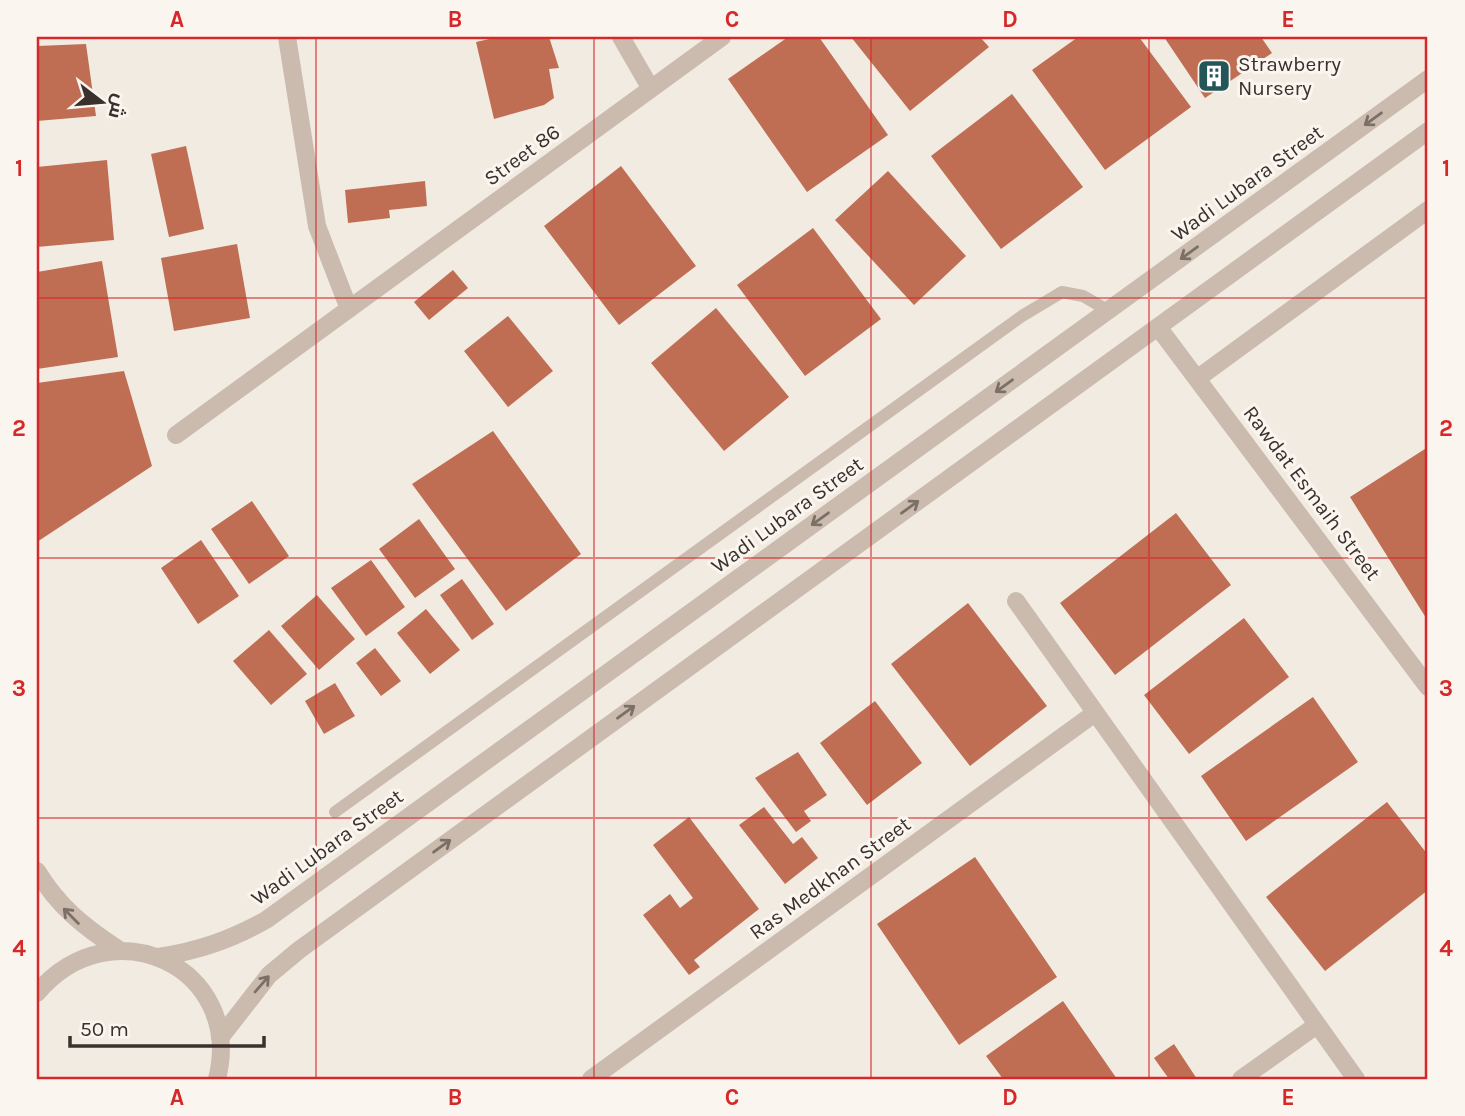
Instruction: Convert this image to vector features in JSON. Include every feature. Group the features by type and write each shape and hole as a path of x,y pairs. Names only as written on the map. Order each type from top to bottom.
{"street":[{"path":"287,37 317,226 349,309"},
{"path":"621,37 651,89"},
{"name":"Street 86","path":"176,435 722,37"},
{"name":"Wadi Lubara Street","path":"158,957 201,950 266,920 1428,79"},
{"path":"220,1038 269,975 299,950 1428,131"},
{"path":"1198,378 1428,210"},
{"name":"Rawdat Esmaih Street","path":"1158,327 1428,687"},
{"path":"1016,601 1356,1079"},
{"name":"Ras Medkhan Street","path":"591,1079 1096,713"},
{"path":"37,871 55,899 80,925 118,949"},
{"path":"37,993 50,977 70,962 93,953 118,949 158,957 181,970 200,989 213,1012 220,1038 217,1079"},
{"path":"1241,1079 1317,1025"}],"lane":[{"path":"335,813 1022,316 1062,292 1083,296 1108,311"}],"building":[{"path":"498,37 549,37 559,68 549,69 554,98 544,105 494,119 476,42"},
{"path":"788,37 819,37 888,135 807,192 728,79"},
{"path":"851,37 980,37 989,47 910,111"},
{"path":"1078,37 1139,37 1191,107 1105,170 1032,70"},
{"name":"Strawberry Nursery","path":"1164,37 1261,37 1272,53 1205,98"},
{"path":"86,44 96,116 37,121 37,46"},
{"path":"1012,94 1083,187 1001,249 931,156"},
{"path":"186,146 204,229 169,237 151,154"},
{"path":"107,160 114,240 37,247 37,167"},
{"path":"621,166 696,266 619,325 544,226"},
{"path":"888,171 966,256 914,305 835,220"},
{"path":"425,181 427,206 389,210 390,218 348,223 345,190"},
{"path":"813,228 881,319 805,376 737,285"},
{"path":"237,244 250,318 174,331 161,258"},
{"path":"102,261 118,357 37,369 37,272"},
{"path":"453,270 468,288 429,320 414,302"},
{"path":"716,308 789,397 724,451 651,363"},
{"path":"508,316 553,371 508,407 464,351"},
{"path":"124,371 152,466 37,542 37,383"},
{"path":"493,431 581,554 506,611 412,484"},
{"path":"1428,447 1428,621 1350,497"},
{"path":"252,501 289,556 249,584 211,529"},
{"path":"1176,513 1231,585 1115,675 1060,603"},
{"path":"419,519 455,569 415,598 379,549"},
{"path":"201,540 239,596 198,624 161,568"},
{"path":"371,560 405,607 366,636 331,588"},
{"path":"462,579 494,624 472,640 440,595"},
{"path":"317,595 355,639 319,670 281,626"},
{"path":"968,603 1047,706 970,766 891,664"},
{"path":"426,609 460,650 430,674 397,633"},
{"path":"1244,618 1289,677 1189,754 1144,695"},
{"path":"269,630 307,674 271,705 233,661"},
{"path":"375,648 401,681 381,696 356,663"},
{"path":"335,683 355,716 324,734 305,701"},
{"path":"1313,697 1358,762 1246,841 1201,776"},
{"path":"875,701 922,763 867,805 820,743"},
{"path":"798,752 827,795 804,811 811,821 796,832 755,778"},
{"path":"1387,802 1428,855 1428,890 1325,971 1266,897"},
{"path":"764,807 793,844 802,837 818,858 785,884 739,825"},
{"path":"689,817 759,909 694,960 700,967 689,975 643,915 670,894 680,908 693,898 653,845"},
{"path":"975,857 1057,977 959,1045 877,924"},
{"path":"1063,1001 1117,1079 1003,1079 986,1056"},
{"path":"1174,1044 1197,1079 1169,1079 1154,1058"}],"place":[{"name":"Strawberry Nursery","path":"1214,76"}]}
